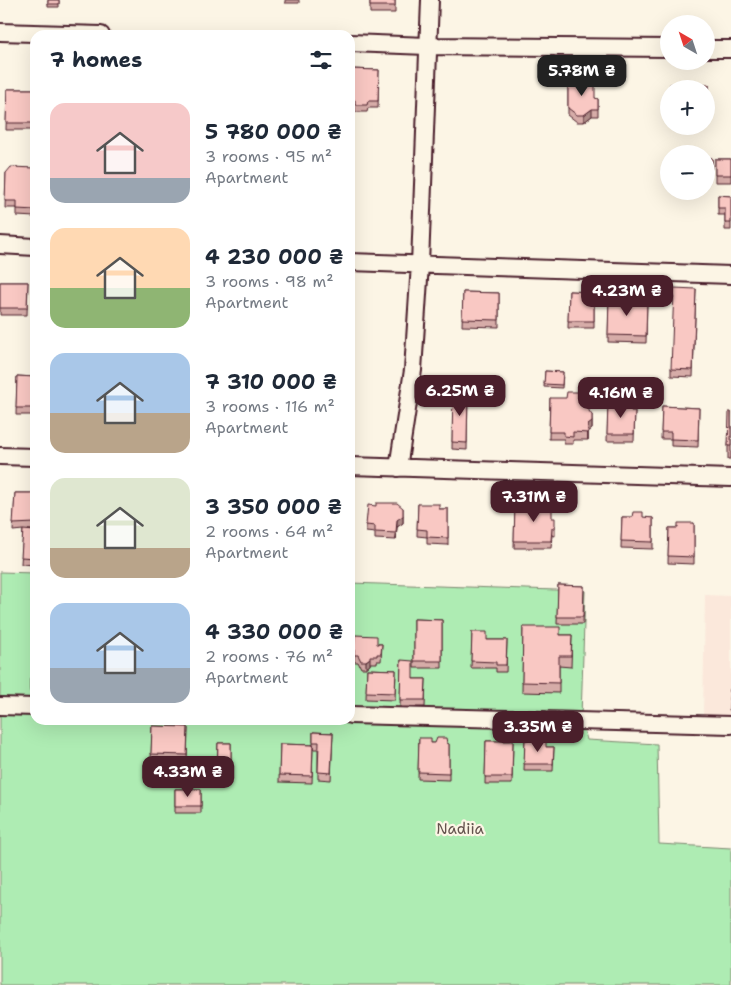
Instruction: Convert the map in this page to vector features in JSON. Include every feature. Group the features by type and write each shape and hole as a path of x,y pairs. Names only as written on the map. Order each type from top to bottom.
{"street":[{"path":"398,468 413,370 420,264 430,0"},
{"path":"0,32 30,33"},
{"path":"355,43 427,46 660,48"},
{"path":"715,49 731,49"},
{"path":"0,245 30,247"},
{"path":"355,262 731,275"},
{"path":"0,456 30,457"},
{"path":"355,466 731,478"},
{"path":"0,706 30,707"},
{"path":"355,715 731,725"}],"shaded area":[{"path":"705,595 731,596 731,717 703,716"}],"green space":[{"name":"Nadiia","path":"0,572 30,573 30,725 355,725 355,583 585,591 581,718 587,740 657,744 659,844 731,848 731,985 0,985"}],"building":[{"path":"48,0 59,0 59,4 48,4"},
{"path":"370,0 395,0 395,6 370,6"},
{"path":"355,69 379,70 378,101 368,101 367,105 355,105"},
{"path":"568,81 595,82 595,98 598,99 598,109 592,109 584,115 577,115 568,108"},
{"path":"7,89 30,89 30,123 6,123"},
{"path":"715,159 731,159 731,175 715,175"},
{"path":"11,167 30,168 30,210 17,209 17,201 5,201 6,173"},
{"path":"718,195 731,196 731,223 725,223 725,208 718,208"},
{"path":"0,282 28,282 27,308 0,308"},
{"path":"674,288 696,289 693,370 671,369"},
{"path":"569,291 594,292 594,321 568,321"},
{"path":"463,292 499,293 499,320 462,319"},
{"path":"609,297 637,297 637,300 647,300 646,336 608,335"},
{"path":"545,371 563,372 562,385 544,384"},
{"path":"17,376 30,377 30,408 16,408"},
{"path":"453,391 468,391 467,443 452,442"},
{"path":"567,392 590,392 589,411 592,415 592,422 588,425 588,433 573,432 573,437 564,436 564,432 549,432 550,398 566,398"},
{"path":"608,403 631,403 631,411 635,411 634,434 607,434"},
{"path":"662,406 699,408 698,440 671,439 671,432 661,432"},
{"path":"729,412 731,412 731,446 728,446"},
{"path":"15,493 30,493 30,523 13,524"},
{"path":"376,503 397,503 403,508 403,516 397,520 396,533 375,532 375,526 366,525 368,505 376,506"},
{"path":"418,504 439,504 439,509 448,509 448,538 427,537 427,530 417,529"},
{"path":"515,504 552,504 552,518 555,518 555,528 552,528 551,541 514,541"},
{"path":"633,512 643,512 643,517 653,518 653,542 621,541 622,517 632,517"},
{"path":"678,523 694,523 694,557 668,556 669,528 678,528"},
{"path":"23,530 30,531 30,558 21,557"},
{"path":"558,585 584,586 583,617 557,617"},
{"path":"414,619 442,620 442,661 414,661"},
{"path":"523,627 560,627 560,635 572,635 571,656 559,656 559,683 522,682"},
{"path":"472,632 487,632 487,640 507,640 506,665 496,665 496,662 471,661"},
{"path":"355,635 377,636 377,644 382,644 381,654 370,656 366,661 361,661 358,655 355,655"},
{"path":"401,660 413,661 413,679 426,679 425,700 400,700"},
{"path":"367,669 396,670 395,693 366,692"},
{"path":"730,689 731,700 729,700"},
{"path":"152,726 188,727 187,755 151,754"},
{"path":"313,732 333,733 331,773 318,772 319,742 313,742"},
{"path":"419,738 431,738 431,743 435,743 437,738 446,738 449,744 449,773 418,772"},
{"path":"525,740 546,740 546,747 554,747 553,764 524,764"},
{"path":"486,741 513,741 512,777 485,777"},
{"path":"218,743 231,743 231,772 217,772"},
{"path":"280,744 313,745 312,776 279,775"},
{"path":"175,789 201,789 201,806 175,806"}]}
